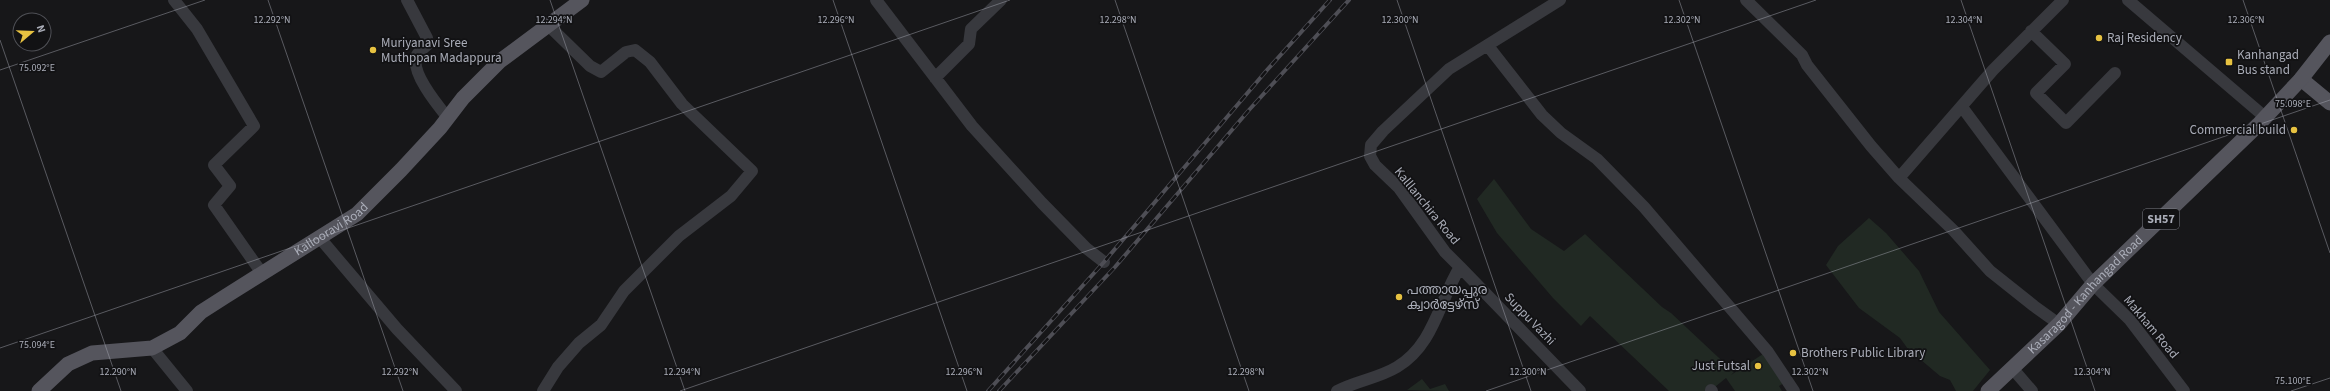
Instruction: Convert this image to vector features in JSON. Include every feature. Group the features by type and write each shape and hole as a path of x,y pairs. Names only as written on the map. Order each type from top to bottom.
{"main road":[{"name":"Kallooravi Road","path":"39,391 68,364 92,353 152,348 180,333 201,312 261,272 357,214 401,170 448,118 463,98 500,61 547,24 582,0"},
{"name":"Kasaragod - Kanhangad Road","path":"1988,391 2059,324 2093,284 2265,117 2301,79 2330,42"},
{"path":"2301,79 2330,103"}],"street":[{"path":"174,0 197,29 254,126 214,165 230,186 214,205 261,272"},
{"path":"407,0 427,38 428,44 417,54 415,62 431,98 448,118"},
{"path":"876,0 972,126 1042,203 1086,248 1104,262"},
{"path":"935,78 969,44 971,29 1001,0"},
{"name":"Kalllanchira Road","path":"1460,267 1445,252 1399,188 1375,165 1370,156 1371,145 1449,70 1560,0"},
{"path":"1746,0 1802,55 1807,65 1853,124 1899,178 1954,231 1990,271 2059,324"},
{"path":"1899,178 2031,31 2063,0"},
{"path":"2128,0 2265,117"},
{"path":"543,391 558,367 578,343 601,325 624,292 679,236 731,196 752,171 682,104 650,62 635,50 626,52 601,72 590,66 547,24"},
{"path":"2031,31 2065,64 2036,93 2066,123 2115,73"},
{"path":"1488,46 1542,115 1561,133 1597,158 1644,207 1768,352 1794,391"},
{"name":"Makham Road","path":"1962,107 2093,284 2130,320 2184,391"},
{"path":"319,237 396,330 456,391"},
{"path":"1337,391 1398,367 1417,352 1435,323 1451,281 1460,267"},
{"name":"Suppu Vazhi","path":"1460,267 1580,391"},
{"path":"152,348 188,391"},
{"path":"2013,369 2032,391"}],"shaded area":[{"path":"1494,179 1531,229 1564,251 1585,234 1662,307 1671,313 1734,372 1731,375 1763,354 1784,383 1779,386 1782,391 1735,391 1726,378 1710,391 1669,391 1590,316 1581,326 1553,298 1497,233 1477,199"},
{"path":"1869,218 1886,233 1919,271 1939,312 1990,370 1973,391 1956,391 1950,380 1940,376 1908,349 1900,338 1859,308 1826,265 1838,246"},
{"path":"1422,379 1430,389 1445,384 1449,391 1407,390"}],"railway":[{"path":"988,391 1104,262 1267,70 1330,0"},
{"path":"999,391 1115,267 1249,110 1349,0"}],"place":[{"name":"Raj Residency","path":"2099,38"},
{"name":"Muriyanavi Sree Muthppan Madappura","path":"373,50"},
{"name":"Kanhangad Bus stand","path":"2229,62"},
{"name":"Commercial build","path":"2294,130"},
{"name":"പത്തായപ്പുര ക്വാർട്ടേഴ്സ്","path":"1399,297"},
{"name":"Brothers Public Library","path":"1793,353"},
{"name":"Just Futsal","path":"1758,366"}]}
